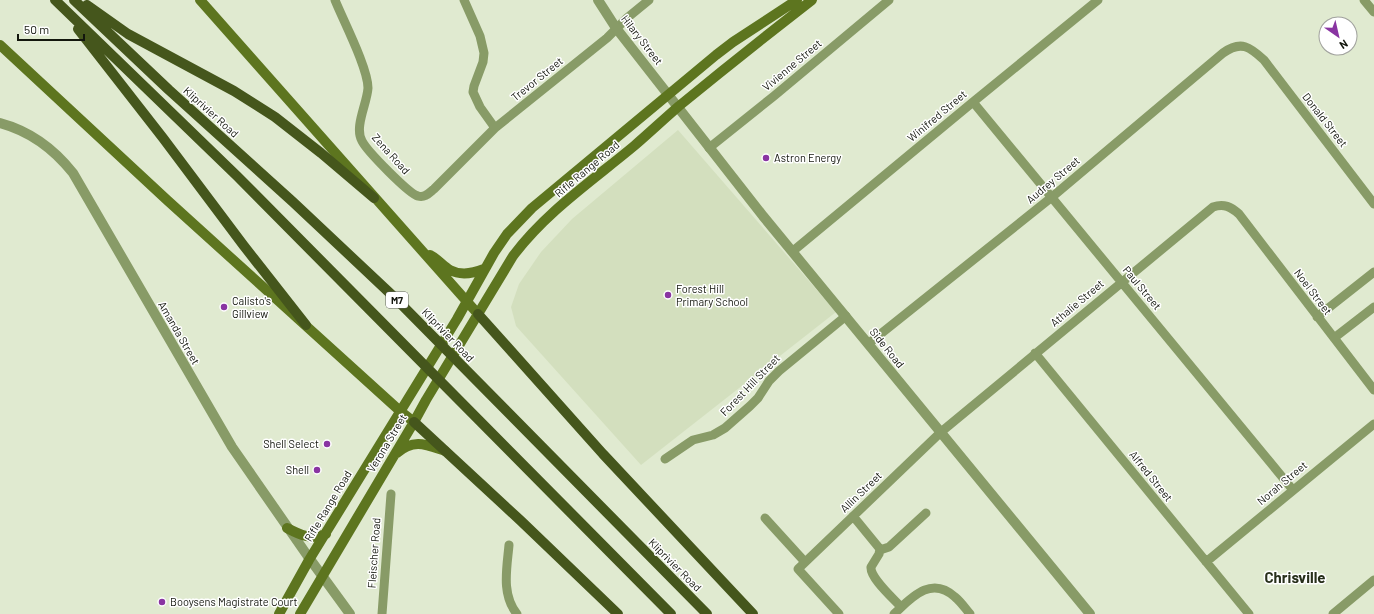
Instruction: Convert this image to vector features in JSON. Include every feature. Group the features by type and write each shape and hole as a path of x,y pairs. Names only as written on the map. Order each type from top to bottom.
{"main road":[{"name":"Kliprivier Road","path":"74,0 169,90 293,202 394,297 707,614"},
{"path":"78,0 128,34 234,90 275,116 374,198"},
{"path":"200,0 374,198 603,454 753,614"},
{"name":"Rifle Range Road","path":"456,319 484,270 507,234 532,208 733,42 797,0"},
{"name":"Rifle Range Road","path":"426,400 513,256 531,233 572,196 678,107 812,0"},
{"path":"57,1 306,325"},
{"name":"M7","path":"57,1 236,176 671,614"},
{"path":"0,44 167,200 414,422 618,614"},
{"path":"622,133 634,145"},
{"path":"424,254 431,255 450,270 457,272 468,273 484,270"},
{"name":"Verona Street","path":"400,411 456,319"},
{"name":"Verona Street","path":"322,576 426,400"},
{"name":"Rifle Range Road","path":"279,614 400,411"},
{"path":"392,458 403,448 414,444 425,444 445,452"},
{"path":"287,528 302,536 311,538 326,534"},
{"path":"300,614 322,576"}],"street":[{"name":"Zena Road","path":"334,0 362,63 367,81 366,101 360,128 362,141 404,187 414,195 421,197 427,195 443,181"},
{"path":"464,0 480,36 484,53 483,62 473,92 480,107 496,128"},
{"name":"Hilary Street","path":"598,0 616,28 669,94"},
{"name":"Trevor Street","path":"443,181 496,128 607,38 616,28 649,0"},
{"name":"Vivienne Street","path":"709,148 889,0"},
{"name":"Winifred Street","path":"793,251 1098,0"},
{"path":"1364,0 1374,12"},
{"name":"Audrey Street","path":"868,344 1052,197 1223,52 1239,46 1250,48 1255,52"},
{"name":"Donald Street","path":"1255,52 1264,60 1374,204"},
{"name":"Side Road","path":"669,94 709,148 1090,614"},
{"name":"Paul Street","path":"973,102 1293,490"},
{"name":"Amanda Street","path":"0,123 38,140 62,159 73,173 232,447 287,528 350,614"},
{"name":"Athalie Street","path":"941,432 1213,206 1222,205 1233,209"},
{"name":"Noel Street","path":"1233,209 1239,214 1374,390"},
{"path":"1317,317 1374,272"},
{"path":"1334,338 1374,307"},
{"name":"Forest Hill Street","path":"665,459 693,440 713,435 728,425 758,398 779,371 846,316"},
{"name":"Alfred Street","path":"1035,353 1249,614"},
{"name":"Norah Street","path":"1206,562 1374,424"},
{"name":"Allin Street","path":"839,614 798,569 941,432"},
{"name":"Fleischer Road","path":"382,614 391,494"},
{"path":"880,550 889,547 926,513"},
{"path":"853,516 880,547 879,554 871,565 871,570 876,579 901,607"},
{"path":"765,518 805,562"},
{"path":"510,545 506,589 511,606 517,614"},
{"path":"1333,614 1374,580"},
{"path":"894,614 914,595 922,591 935,588 943,589 956,598 970,614"}],"shaded area":[{"name":"Forest Hill Primary School","path":"678,130 836,312 641,465 516,326 511,307 519,284 541,252 572,219"}],"place":[{"name":"Astron Energy","path":"766,158"},
{"name":"Forest Hill Primary School","path":"668,295"},
{"name":"Calisto's Gillview","path":"224,307"},
{"name":"Shell Select","path":"327,444"},
{"name":"Shell","path":"317,470"},
{"name":"Booysens Magistrate Court","path":"162,602"}],"district":[{"name":"Chrisville","path":"1295,578"}]}
